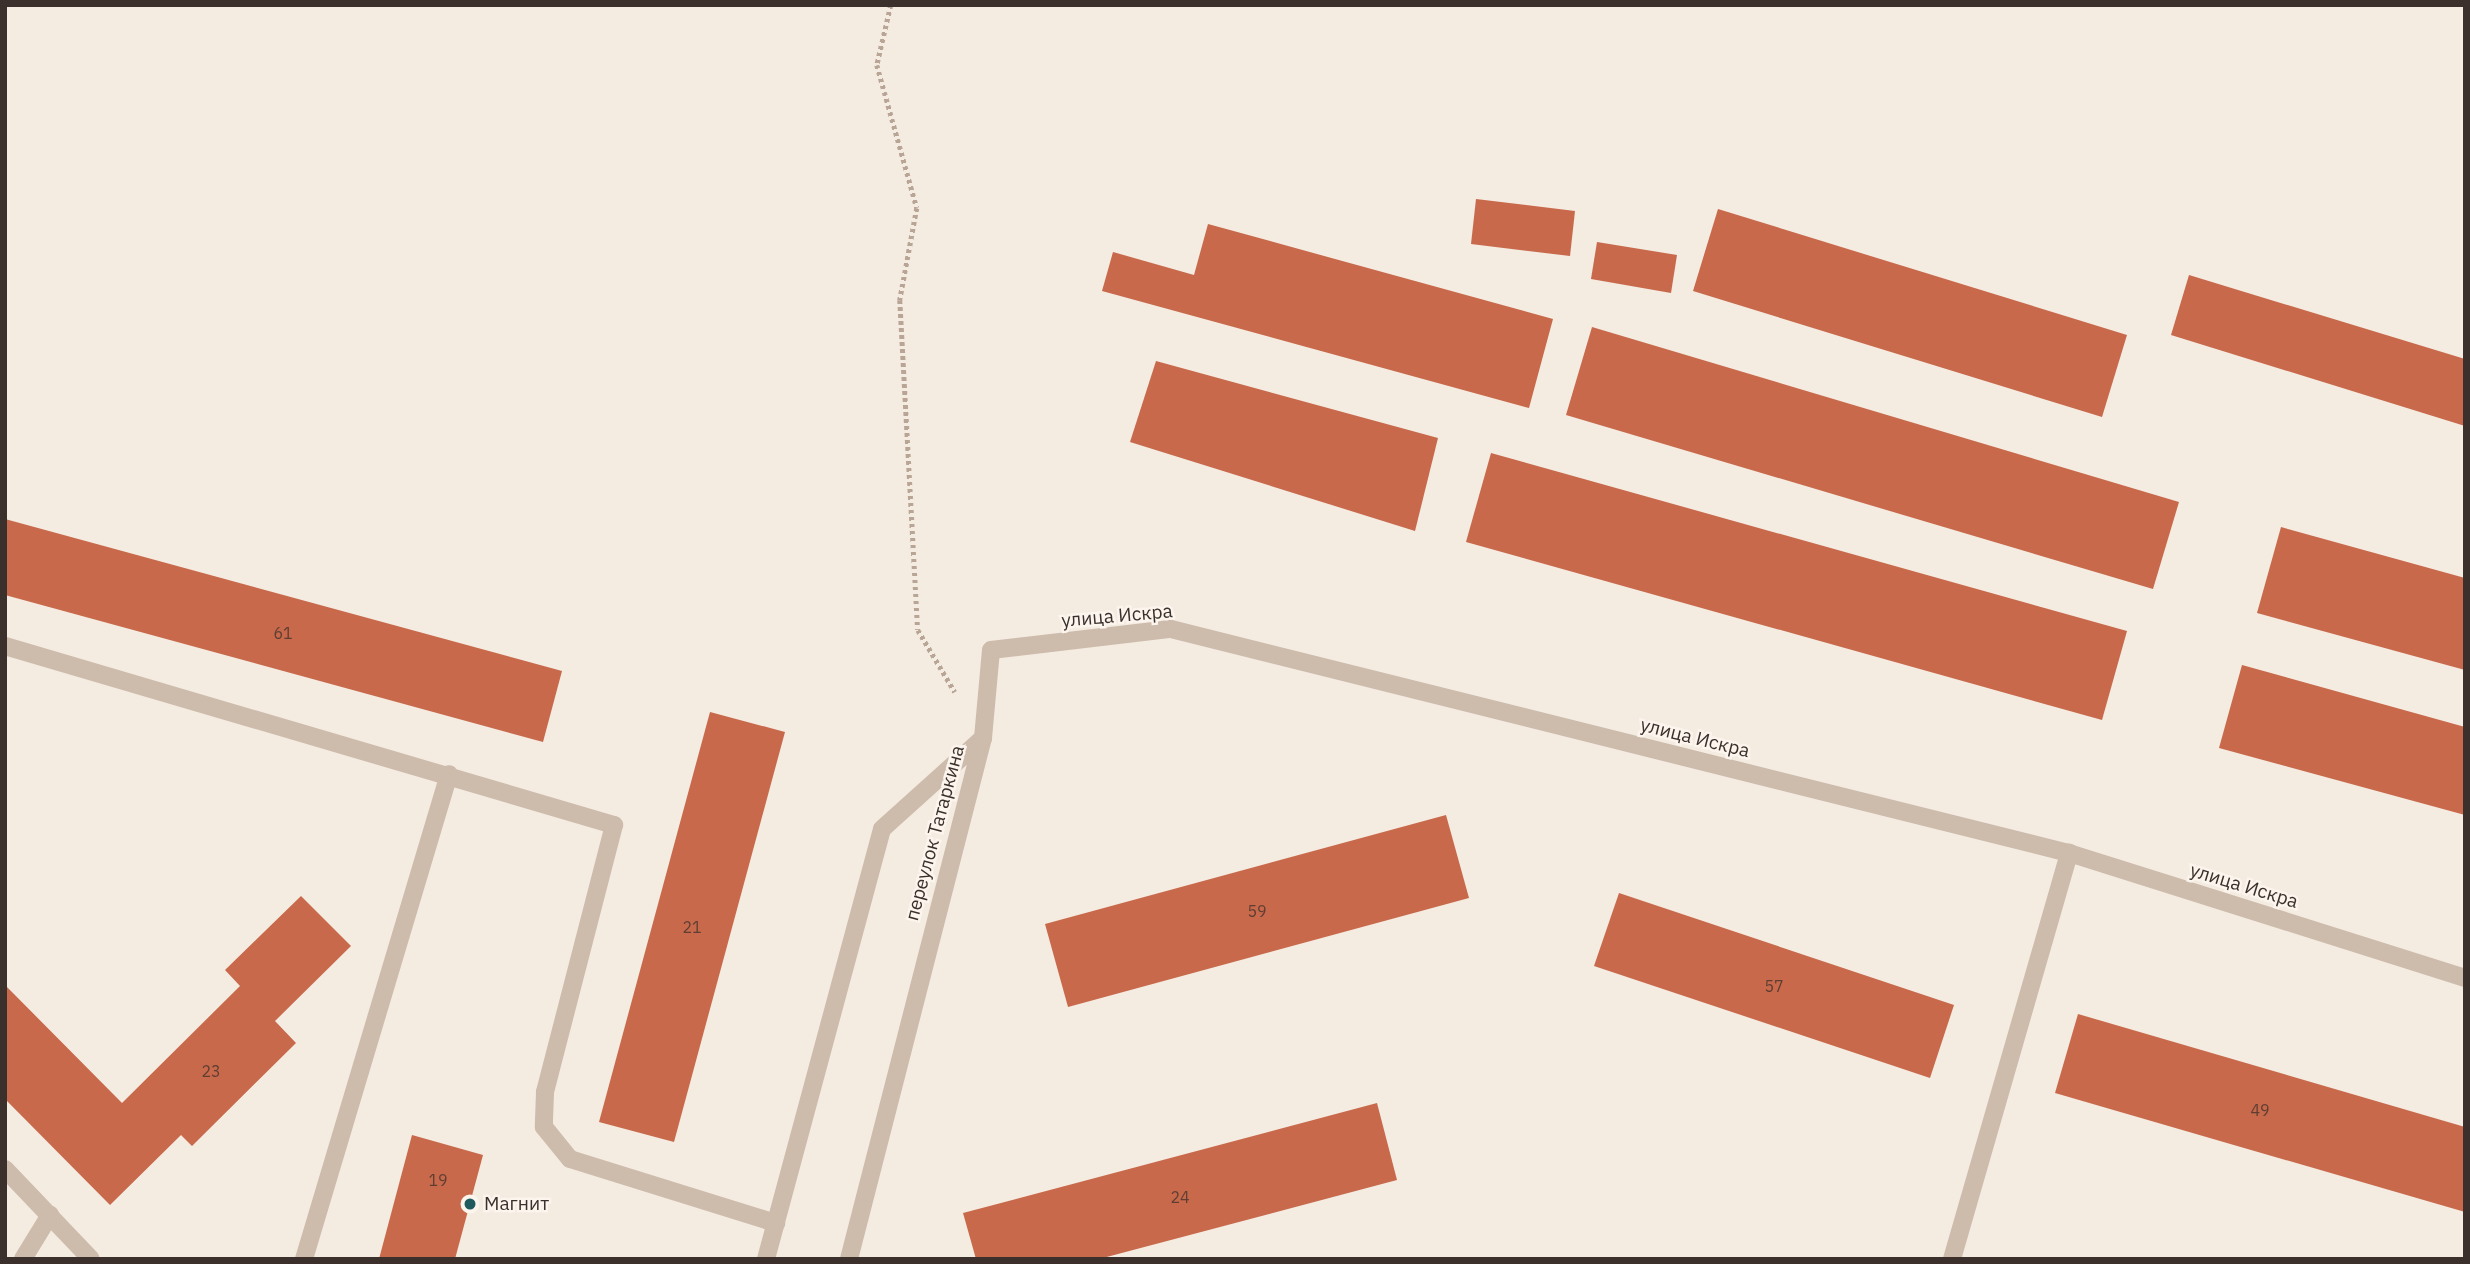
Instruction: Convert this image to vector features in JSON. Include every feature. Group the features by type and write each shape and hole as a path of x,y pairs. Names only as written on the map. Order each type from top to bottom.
{"street":[{"name":"улица Искра","path":"983,738 991,650 1171,629 2069,853 2465,978"},
{"path":"5,646 449,774 614,825 545,1092 544,1127 570,1159 776,1223"},
{"name":"переулок Татаркина","path":"766,1259 882,829 983,738"},
{"name":"переулок Татаркина","path":"849,1259 868,1164 983,738"},
{"path":"304,1259 449,774"},
{"path":"1952,1259 2069,853"},
{"path":"5,1170 92,1259"},
{"path":"23,1259 50,1215"}],"path":[{"path":"891,5 877,65 917,208 900,300 918,630 983,738"}],"building":[{"path":"1476,199 1575,211 1570,256 1471,244"},
{"path":"1718,209 2127,335 2102,417 1693,291"},
{"path":"1208,224 1553,319 1529,408 1102,291 1113,252 1194,275"},
{"path":"1597,242 1677,255 1671,293 1591,279"},
{"path":"2189,275 2465,359 2465,426 2171,335"},
{"path":"1592,327 2179,502 2153,589 1566,415"},
{"path":"1156,361 1438,438 1415,531 1130,442"},
{"path":"1491,453 2127,631 2102,720 1466,542"},
{"path":"5,519 562,671 543,742 5,595"},
{"path":"2281,527 2465,578 2465,670 2257,613"},
{"path":"2242,665 2465,727 2465,815 2219,748"},
{"path":"710,712 785,732 674,1142 599,1122"},
{"path":"1446,815 1469,898 1068,1007 1045,924"},
{"path":"1619,893 1954,1005 1930,1078 1594,966"},
{"path":"301,896 351,946 275,1021 296,1043 192,1146 181,1135 110,1205 5,1099 5,985 122,1103 240,986 225,970"},
{"path":"2078,1014 2465,1127 2465,1212 2055,1093"},
{"path":"1377,1103 1397,1180 1099,1259 976,1259 963,1213"},
{"path":"412,1135 483,1155 455,1259 379,1259"}],"place":[{"name":"Магнит","path":"470,1204"}]}
